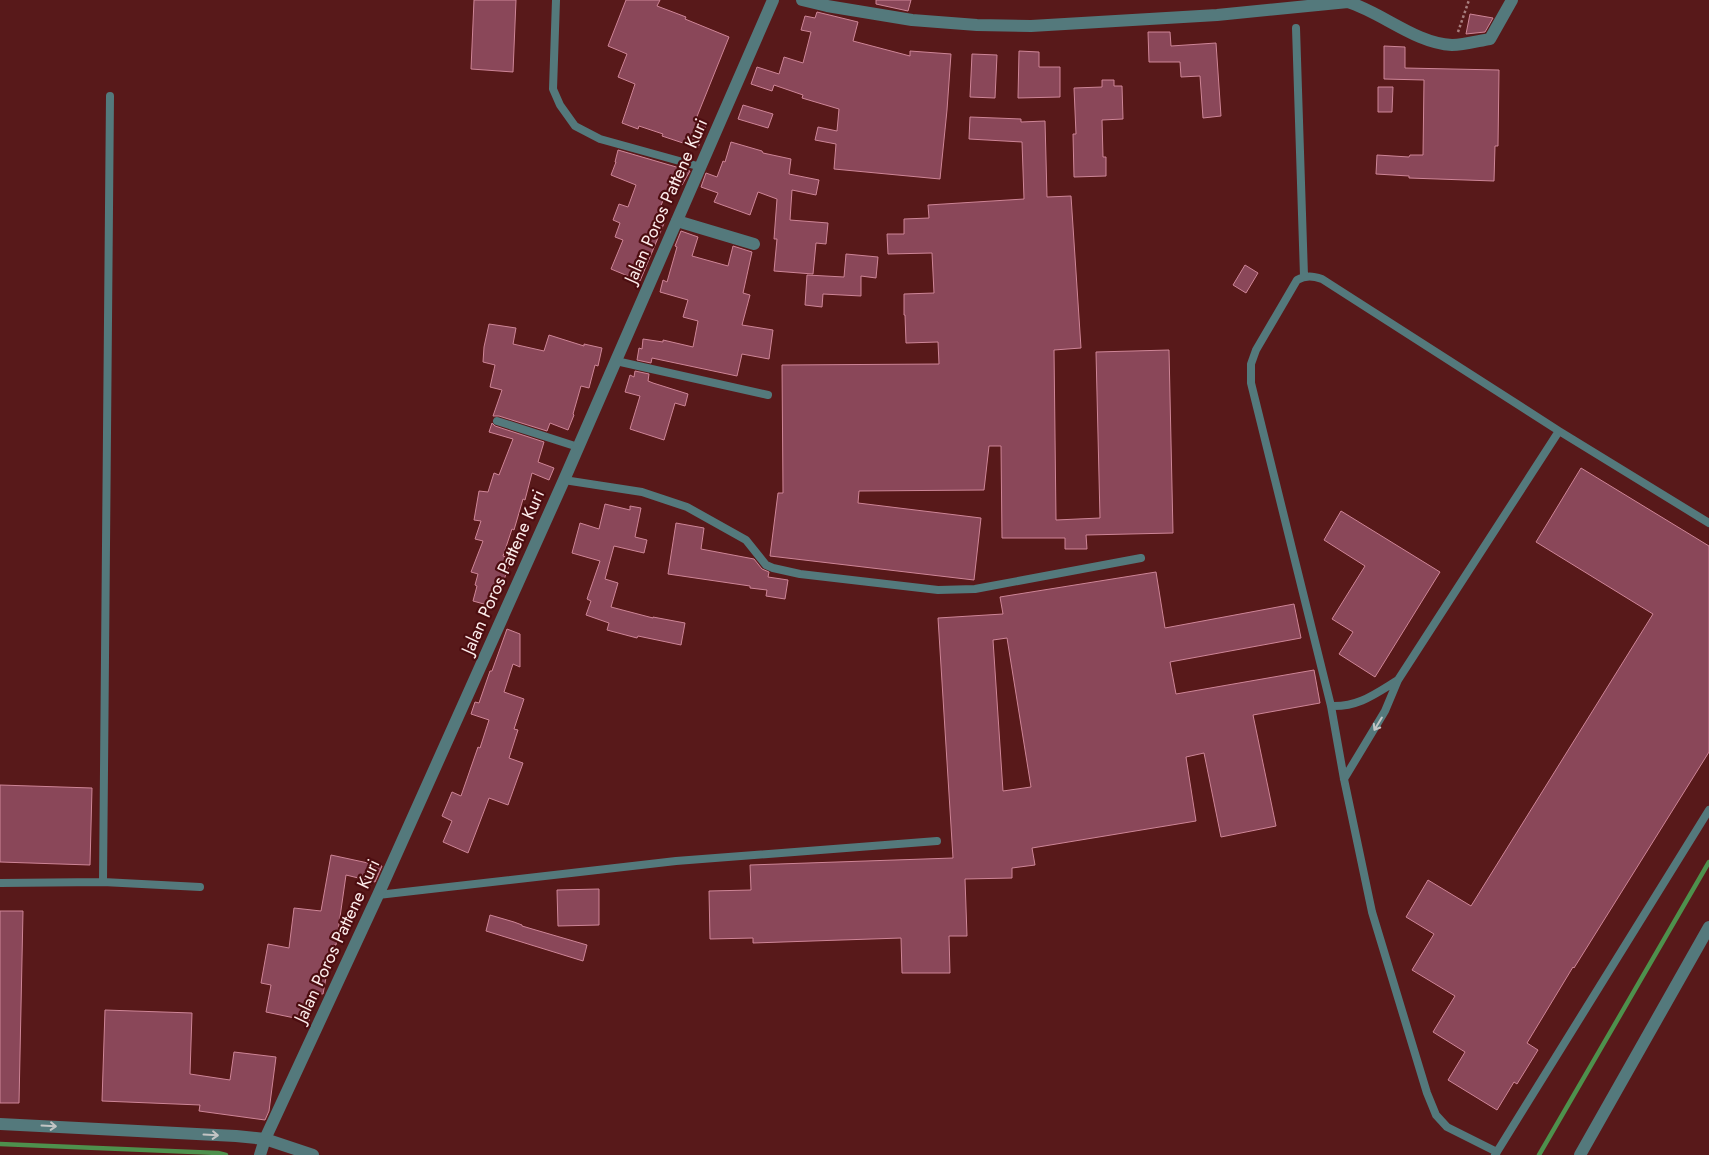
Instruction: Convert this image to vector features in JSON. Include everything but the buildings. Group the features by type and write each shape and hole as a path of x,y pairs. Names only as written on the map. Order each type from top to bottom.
{"street":[{"name":"Jalan Poros Pattene Kuri","path":"260,1155 265,1139 378,895 564,480 773,0"},
{"path":"802,0 912,20 977,25 1031,26 1217,15 1348,2 1429,41 1453,45 1490,39 1512,0"},
{"path":"677,221 754,244"},
{"path":"1580,1155 1709,927"},
{"path":"0,1124 236,1136 265,1139 313,1155"}],"lane":[{"path":"556,0 553,89 560,105 575,126 600,139 700,167"},
{"path":"1296,28 1304,276"},
{"path":"103,882 110,96"},
{"path":"1709,523 1559,431 1315,276 1304,276 1295,282 1259,344 1251,364 1251,383 1331,706 1372,912 1427,1093 1436,1115 1447,1127 1496,1153 1709,810"},
{"path":"616,361 768,395"},
{"path":"497,420 578,447"},
{"path":"1344,779 1385,711 1398,680 1559,431"},
{"path":"564,480 642,492 687,507 746,540 766,564 773,568 800,574 938,590 975,589 1141,558"},
{"path":"1331,706 1346,706 1368,699 1398,680"},
{"path":"378,895 676,861 938,840"},
{"path":"0,883 103,882 200,887"}],"path":[{"path":"1453,45 1469,0"}],"waterway":[{"path":"1539,1155 1709,862"},
{"path":"0,1144 218,1153 226,1155"}]}
